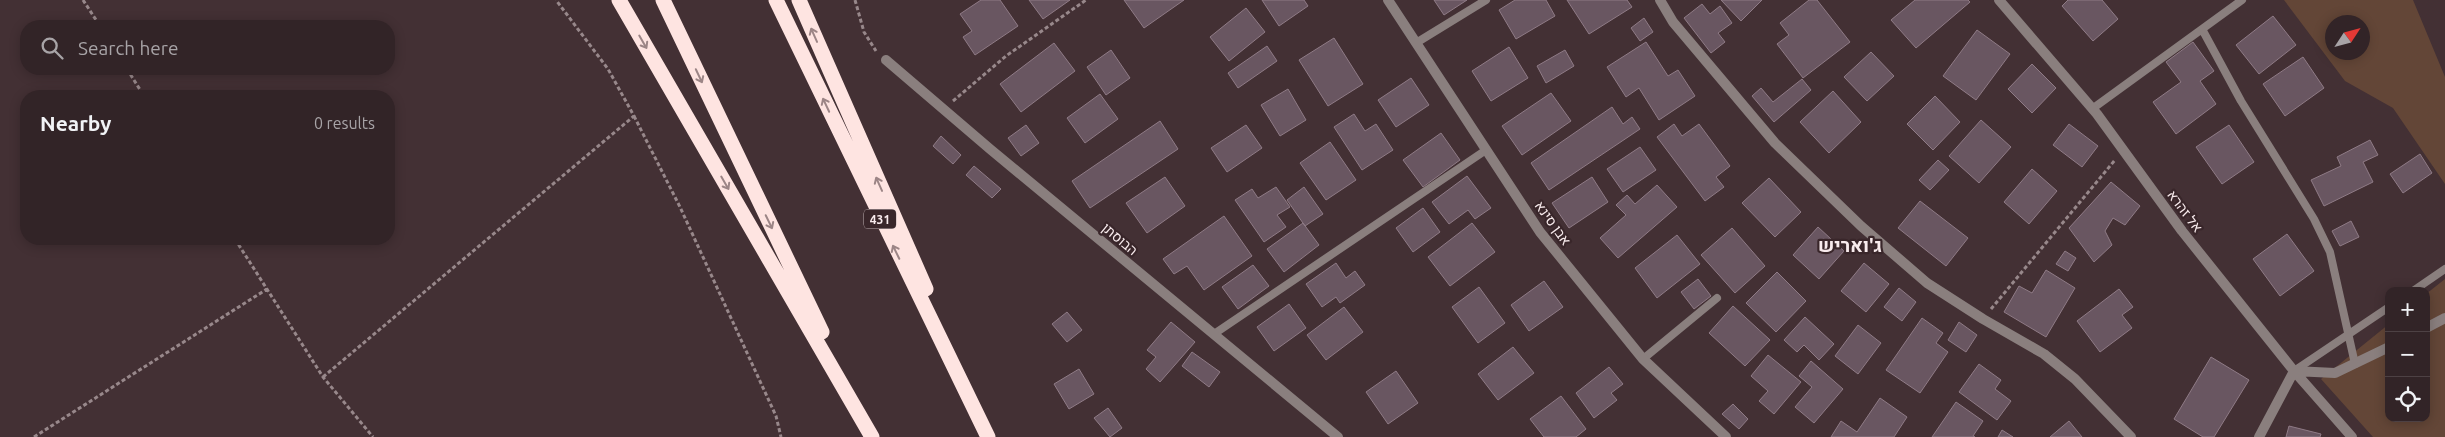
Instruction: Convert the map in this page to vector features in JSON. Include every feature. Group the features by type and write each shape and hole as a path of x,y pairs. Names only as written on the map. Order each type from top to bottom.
{"highway":[{"path":"619,0 873,437"},
{"path":"663,0 873,437"},
{"name":"431","path":"776,0 989,437"},
{"path":"799,0 989,437"}],"street":[{"name":"אבן סינא","path":"1388,0 1540,232 1643,359 1726,437"},
{"path":"1660,0 1673,22 1775,142 1861,226 1927,283 1982,319 2044,354 2075,380 2132,437"},
{"name":"אל זהרא","path":"1999,0 2092,109 2182,231 2294,371 2352,437"},
{"name":"הבוסתן","path":"886,60 1338,437"},
{"path":"2430,326 2445,318"},
{"path":"2259,437 2294,371 2334,374 2385,349"}],"lane":[{"path":"1416,43 1486,0"},
{"path":"2092,109 2242,0"},
{"path":"2202,29 2330,252 2355,364"},
{"path":"1214,334 1486,150"},
{"path":"2419,287 2445,269"},
{"path":"1643,359 1717,298"},
{"path":"2294,371 2385,310"}],"path":[{"path":"83,0 96,20"},
{"path":"556,0 608,69 634,116 680,207 772,407 781,437"},
{"path":"855,0 864,32 874,48 886,60"},
{"path":"943,109 1006,56 1086,0"},
{"path":"131,75 140,90"},
{"path":"323,377 634,116"},
{"path":"1982,319 2123,150"},
{"path":"239,245 323,377 373,437"},
{"path":"34,437 267,289"}],"shaded area":[{"path":"2284,0 2413,0 2445,77 2445,184 2393,108 2345,81 2329,60 2370,60 2370,15 2325,15 2325,54"},
{"path":"2445,279 2445,437 2373,437 2321,379 2385,327 2385,422 2430,422 2430,291"}],"building":[{"path":"981,0 1000,0 1018,26 975,55 963,37 972,31 960,14"},
{"path":"1029,0 1070,0 1043,19"},
{"path":"1124,0 1184,0 1144,28"},
{"path":"1262,0 1304,0 1308,6 1279,26"},
{"path":"1434,0 1467,0 1444,15"},
{"path":"1515,0 1546,0 1555,16 1516,39 1499,10"},
{"path":"1567,0 1627,0 1632,7 1589,34"},
{"path":"1721,0 1762,0 1741,21"},
{"path":"1809,0 1817,0 1850,42 1803,78 1777,44 1789,35 1780,23"},
{"path":"1915,0 1968,0 1970,2 1916,48 1891,20"},
{"path":"2068,0 2102,0 2118,19 2093,41 2062,6"},
{"path":"1702,4 1710,14 1720,6 1732,23 1718,33 1725,42 1711,53 1684,18"},
{"path":"1246,8 1265,32 1229,61 1210,37"},
{"path":"2273,16 2296,45 2259,74 2236,45"},
{"path":"1644,18 1653,32 1640,41 1631,28"},
{"path":"1977,30 2010,54 1976,100 1943,76"},
{"path":"1334,38 1363,84 1328,106 1299,60"},
{"path":"1646,42 1668,76 1678,70 1695,96 1659,120 1639,88 1626,97 1607,67"},
{"path":"2193,42 2214,71 2200,81 2216,104 2176,134 2153,102 2181,82 2166,62"},
{"path":"1054,43 1075,71 1021,112 1000,84"},
{"path":"1267,46 1277,61 1238,88 1228,73"},
{"path":"1509,47 1528,78 1491,101 1472,71"},
{"path":"1111,50 1130,78 1106,95 1087,67"},
{"path":"1565,50 1574,66 1546,83 1537,66"},
{"path":"1871,52 1894,76 1867,101 1844,77"},
{"path":"2303,57 2324,88 2285,116 2263,84"},
{"path":"2032,64 2056,88 2032,113 2008,89"},
{"path":"1411,78 1429,105 1396,127 1378,100"},
{"path":"1802,79 1811,90 1774,122 1752,96 1761,88 1773,102"},
{"path":"1288,89 1306,120 1280,136 1261,105"},
{"path":"1833,91 1861,122 1829,153 1800,122"},
{"path":"1551,93 1571,121 1522,155 1502,126"},
{"path":"1100,94 1118,119 1085,143 1067,118"},
{"path":"1935,96 1960,122 1933,150 1907,124"},
{"path":"1612,107 1623,124 1632,117 1640,129 1549,190 1531,163"},
{"path":"1354,114 1365,131 1376,124 1393,150 1362,170 1334,127"},
{"path":"1981,120 2011,147 1979,183 1949,156"},
{"path":"1160,121 1178,149 1090,208 1072,181"},
{"path":"1674,124 1682,136 1699,124 1730,166 1716,177 1724,187 1705,201 1657,137"},
{"path":"2069,124 2098,146 2082,167 2053,145"},
{"path":"1026,125 1039,143 1021,156 1008,138"},
{"path":"1246,125 1262,148 1227,172 1211,148"},
{"path":"2229,125 2254,162 2222,184 2196,147"},
{"path":"1441,133 1460,160 1423,187 1403,160"},
{"path":"941,136 961,155 953,164 933,146"},
{"path":"2370,140 2378,155 2363,162 2373,182 2324,206 2311,180 2341,166 2337,157"},
{"path":"1330,142 1356,180 1326,200 1300,163"},
{"path":"1640,147 1656,170 1623,192 1607,169"},
{"path":"2420,154 2432,173 2403,193 2390,174"},
{"path":"1938,160 1949,170 1930,190 1919,180"},
{"path":"974,166 1001,189 992,198 966,175"},
{"path":"2032,169 2057,191 2029,224 2004,202"},
{"path":"1467,176 1491,208 1475,219 1468,210 1449,224 1432,202"},
{"path":"1165,177 1185,206 1147,233 1126,203"},
{"path":"1592,177 1608,202 1569,228 1552,203"},
{"path":"1769,178 1801,212 1775,237 1742,203"},
{"path":"2111,182 2140,206 2125,225 2113,218 2105,231 2112,245 2094,262 2069,228"},
{"path":"1657,185 1677,207 1618,258 1600,238 1626,215 1616,205 1627,195 1635,204"},
{"path":"1276,187 1290,207 1277,215 1286,227 1264,242 1235,200 1252,189 1258,198"},
{"path":"1304,187 1323,214 1305,226 1287,200"},
{"path":"1920,201 1968,238 1946,266 1898,228"},
{"path":"1423,208 1440,232 1413,252 1396,228"},
{"path":"1224,216 1252,256 1204,290 1187,266 1174,274 1163,259"},
{"path":"2351,221 2359,237 2340,246 2332,231"},
{"path":"1303,223 1319,245 1284,272 1267,249"},
{"path":"1472,223 1495,252 1450,286 1428,257"},
{"path":"1818,227 1844,251 1819,279 1793,255"},
{"path":"1732,228 1765,266 1735,293 1701,255"},
{"path":"2287,234 2314,271 2280,296 2253,259"},
{"path":"1677,235 1700,264 1657,298 1635,268"},
{"path":"2065,251 2076,258 2068,271 2056,264"},
{"path":"1336,263 1346,278 1355,271 1365,285 1340,303 1336,297 1322,307 1306,284"},
{"path":"1864,263 1889,284 1866,312 1841,291"},
{"path":"1253,265 1269,286 1238,309 1222,287"},
{"path":"2046,270 2075,288 2046,337 2004,312 2019,286 2032,293"},
{"path":"1777,272 1806,301 1776,332 1746,303"},
{"path":"1698,279 1711,296 1694,309 1681,292"},
{"path":"1544,281 1563,307 1529,331 1511,305"},
{"path":"1479,287 1505,323 1478,343 1452,307"},
{"path":"1899,288 1916,302 1902,321 1884,307"},
{"path":"2119,289 2133,307 2122,315 2132,328 2100,352 2077,321"},
{"path":"1289,304 1306,328 1274,351 1257,327"},
{"path":"1733,306 1770,340 1745,366 1709,333"},
{"path":"1344,307 1363,332 1326,360 1307,335"},
{"path":"1067,312 1082,330 1067,342 1052,324"},
{"path":"1805,317 1834,344 1819,360 1804,345 1797,352 1784,340"},
{"path":"1922,318 1943,333 1936,343 1948,352 1920,393 1886,370"},
{"path":"1171,322 1195,342 1160,382 1146,369 1156,357 1147,350"},
{"path":"1959,322 1977,335 1966,352 1948,340"},
{"path":"1858,325 1881,343 1858,374 1835,356"},
{"path":"1513,347 1534,373 1498,400 1478,374"},
{"path":"1192,352 1220,372 1209,387 1182,366"},
{"path":"1768,355 1801,382 1774,414 1759,401 1768,391 1751,376"},
{"path":"2211,357 2249,380 2214,437 2203,437 2174,419"},
{"path":"1811,361 1843,389 1814,423 1795,407 1812,387 1799,376"},
{"path":"1979,364 2001,380 1995,389 2011,401 1997,420 1959,392"},
{"path":"1609,367 1623,384 1611,393 1617,400 1594,418 1576,393"},
{"path":"1079,369 1094,394 1069,409 1054,384"},
{"path":"1396,371 1418,403 1388,424 1366,392"},
{"path":"1561,396 1586,429 1576,437 1544,437 1530,419"},
{"path":"1880,398 1907,417 1894,437 1831,437 1841,421 1857,432"},
{"path":"1956,402 1983,421 1973,436 1975,437 1932,437"},
{"path":"1733,404 1748,419 1739,429 1722,414"},
{"path":"1108,408 1122,428 1110,437 1094,418"},
{"path":"2069,421 2082,437 2050,437"},
{"path":"2289,426 2321,434 2320,437 2286,437"},
{"path":"2002,430 2013,437 1998,437"}],"district":[{"name":"ג'ואריש","path":"1850,245"}]}
